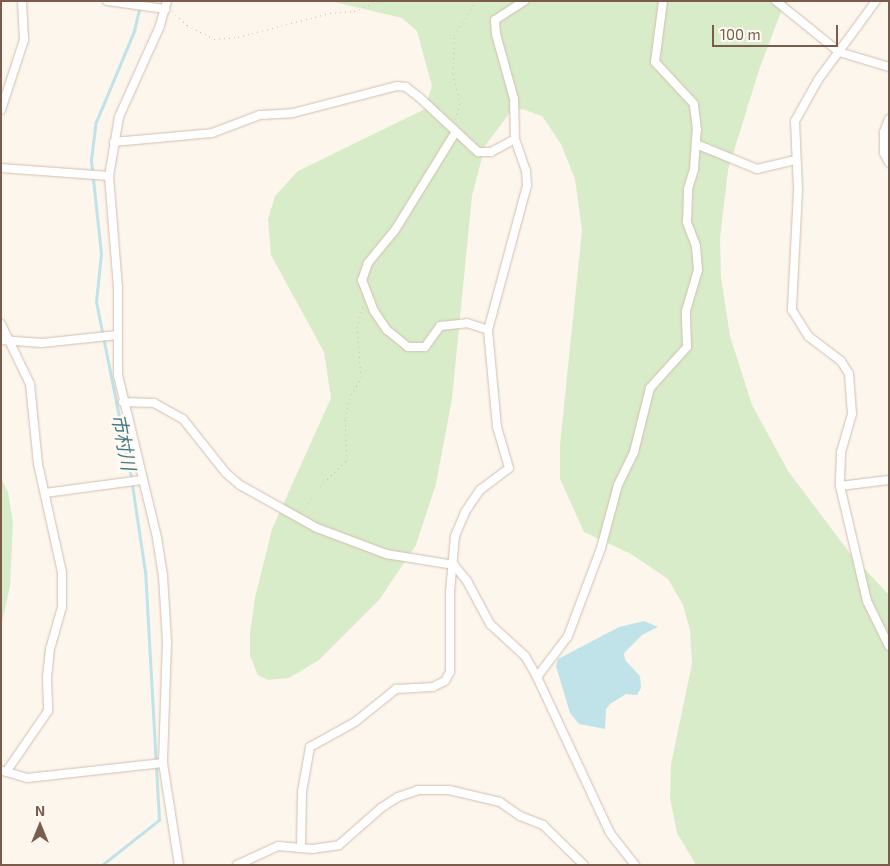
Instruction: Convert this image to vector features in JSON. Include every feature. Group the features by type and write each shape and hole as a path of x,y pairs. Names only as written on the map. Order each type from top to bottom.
{"street":[{"path":"1,110 24,40 22,1"},
{"path":"107,1 166,5 119,117 109,176 118,287 118,375 157,538 163,576 168,641 163,763 179,865"},
{"path":"300,846 302,792 310,747 355,722 396,689 434,687 445,681 450,672 450,592 454,565 455,536 465,512 480,490 510,468 497,427 488,330 527,185 526,170 515,139 514,99 496,34 495,20 524,1"},
{"path":"537,677 568,636 601,548 618,485 634,452 650,388 687,347 686,311 698,270 696,246 687,222 688,189 694,169 696,144 694,104 655,62 663,1"},
{"path":"776,1 839,52 889,67"},
{"path":"876,1 839,52 794,121 794,160 798,199 792,310 808,336 842,361 852,383 852,414 841,452 840,486 867,601 889,646"},
{"path":"114,142 212,133 260,115 292,113 397,86 406,87 452,131 478,152 491,152 515,139"},
{"path":"889,119 884,132 884,153 889,163"},
{"path":"452,131 396,230 368,263 362,280 370,301 387,330 408,346 424,346 440,326 467,323 488,330"},
{"path":"696,144 757,169 794,160"},
{"path":"1,168 109,176"},
{"path":"1,324 30,384 36,456 62,572 62,607 50,649 47,678 48,711 4,771 27,778 163,763"},
{"path":"1,340 42,343 118,336"},
{"path":"123,402 154,404 182,419 194,429 226,473 262,500 349,542 386,554 454,565 467,581 490,624 524,656 537,677 610,832 635,865"},
{"path":"45,493 142,480"},
{"path":"840,486 889,480"},
{"path":"237,865 269,848 300,846 312,849 339,845 398,797 418,790 449,790 500,802 527,819 537,821 584,865"}],"path":[{"path":"166,5 177,13 186,25 214,39 238,37 330,13 354,11 379,1"},
{"path":"452,131 460,109 453,73 454,35 476,1"},
{"path":"297,517 320,486 347,460 345,418 362,369 357,346 358,316 362,306 370,301"}],"green space":[{"path":"330,1 788,1 781,12 759,70 728,170 720,239 721,277 730,336 752,405 788,471 849,552 889,595 889,865 696,865 677,833 670,798 671,764 692,664 690,630 683,605 668,579 631,554 584,532 560,479 560,445 582,230 575,179 561,144 542,116 522,109 511,111 485,146 472,196 452,399 436,484 416,545 379,600 319,660 289,678 268,680 258,675 250,656 250,633 255,598 272,529 331,398 324,352 271,255 268,219 275,196 298,171 425,109 432,86 417,31 402,18"},
{"path":"1,478 8,492 13,524 10,586 1,627"}],"water":[{"path":"644,621 658,627 642,635 624,653 625,660 640,676 641,688 637,695 626,694 610,704 606,709 605,729 579,724 570,713 556,666 558,659 619,627"}],"waterway":[{"name":"市村川","path":"102,865 159,820 145,572 130,472 96,302 101,254 91,160 96,122 134,31 141,1"}]}
